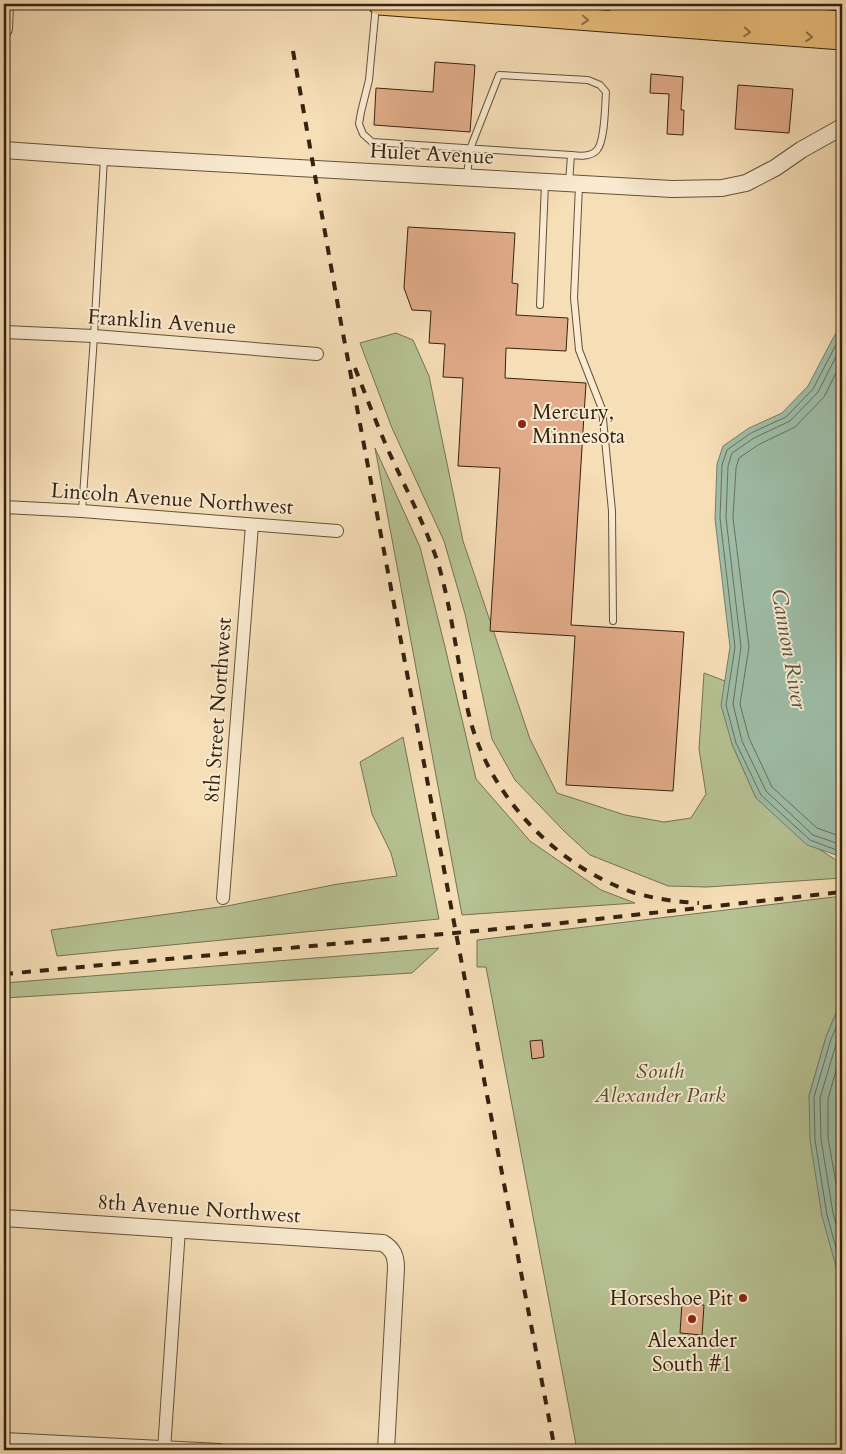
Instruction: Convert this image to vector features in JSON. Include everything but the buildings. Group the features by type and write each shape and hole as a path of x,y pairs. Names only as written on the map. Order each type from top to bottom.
{"highway":[{"path":"378,4 842,39"},
{"path":"618,4 842,22"}],"street":[{"path":"4,29 5,4"},
{"name":"Hulet Avenue","path":"4,150 574,184 672,189 722,188 746,182 775,168 842,127"},
{"name":"Franklin Avenue","path":"4,332 94,336 317,354"},
{"name":"Lincoln Avenue Northwest","path":"4,507 337,531"},
{"name":"8th Street Northwest","path":"223,898 252,525"},
{"name":"8th Avenue Northwest","path":"4,1218 383,1243 390,1247 396,1257 396,1268 386,1450"},
{"path":"164,1449 178,1229"},
{"path":"4,1439 164,1449 220,1450"}],"lane":[{"path":"378,4 369,80 359,124 363,134 372,142 470,149 586,156 596,151 602,141 606,92 600,85 588,80 499,75 470,149 467,177"},
{"path":"571,155 574,184 574,298 579,350 602,409 612,511 613,621"},
{"path":"82,512 104,157"},
{"path":"540,305 545,182"}],"green space":[{"path":"396,333 413,340 429,376 463,541 530,739 557,793 625,815 664,822 691,818 706,794 699,749 704,673 725,681 732,744 756,798 819,849 842,864 842,878 707,887 668,886 590,855 515,780 492,739 465,614 444,541 392,428 360,343"},
{"path":"375,448 420,547 476,779 530,841 601,890 635,903 462,915"},
{"path":"403,737 439,919 57,956 51,930 227,906 338,884 397,876 391,853 372,814 360,762"},
{"name":"South Alexander Park","path":"842,896 842,999 826,1037 809,1096 842,1288 842,1450 577,1450 486,967 477,967 477,940"},
{"path":"439,948 412,973 4,998 4,983"}],"water":[{"name":"Cannon River","path":"842,323 842,857 807,845 756,798 732,744 721,705 730,647 715,519 717,464 723,446 749,428 782,413 808,386"},
{"path":"842,999 842,1288 822,1216 810,1140 809,1096 826,1037"}],"railway":[{"path":"293,51 341,323 555,1450"},
{"path":"355,368 438,563 449,609 470,719 480,748 493,776 531,826 554,848 580,866 607,882 635,893 667,900 699,903"},
{"path":"4,974 553,924 842,892"}],"place":[{"name":"Mercury, Minnesota","path":"522,424"},
{"name":"Horseshoe Pit","path":"743,1298"},
{"name":"Alexander South #1","path":"692,1319"}]}
